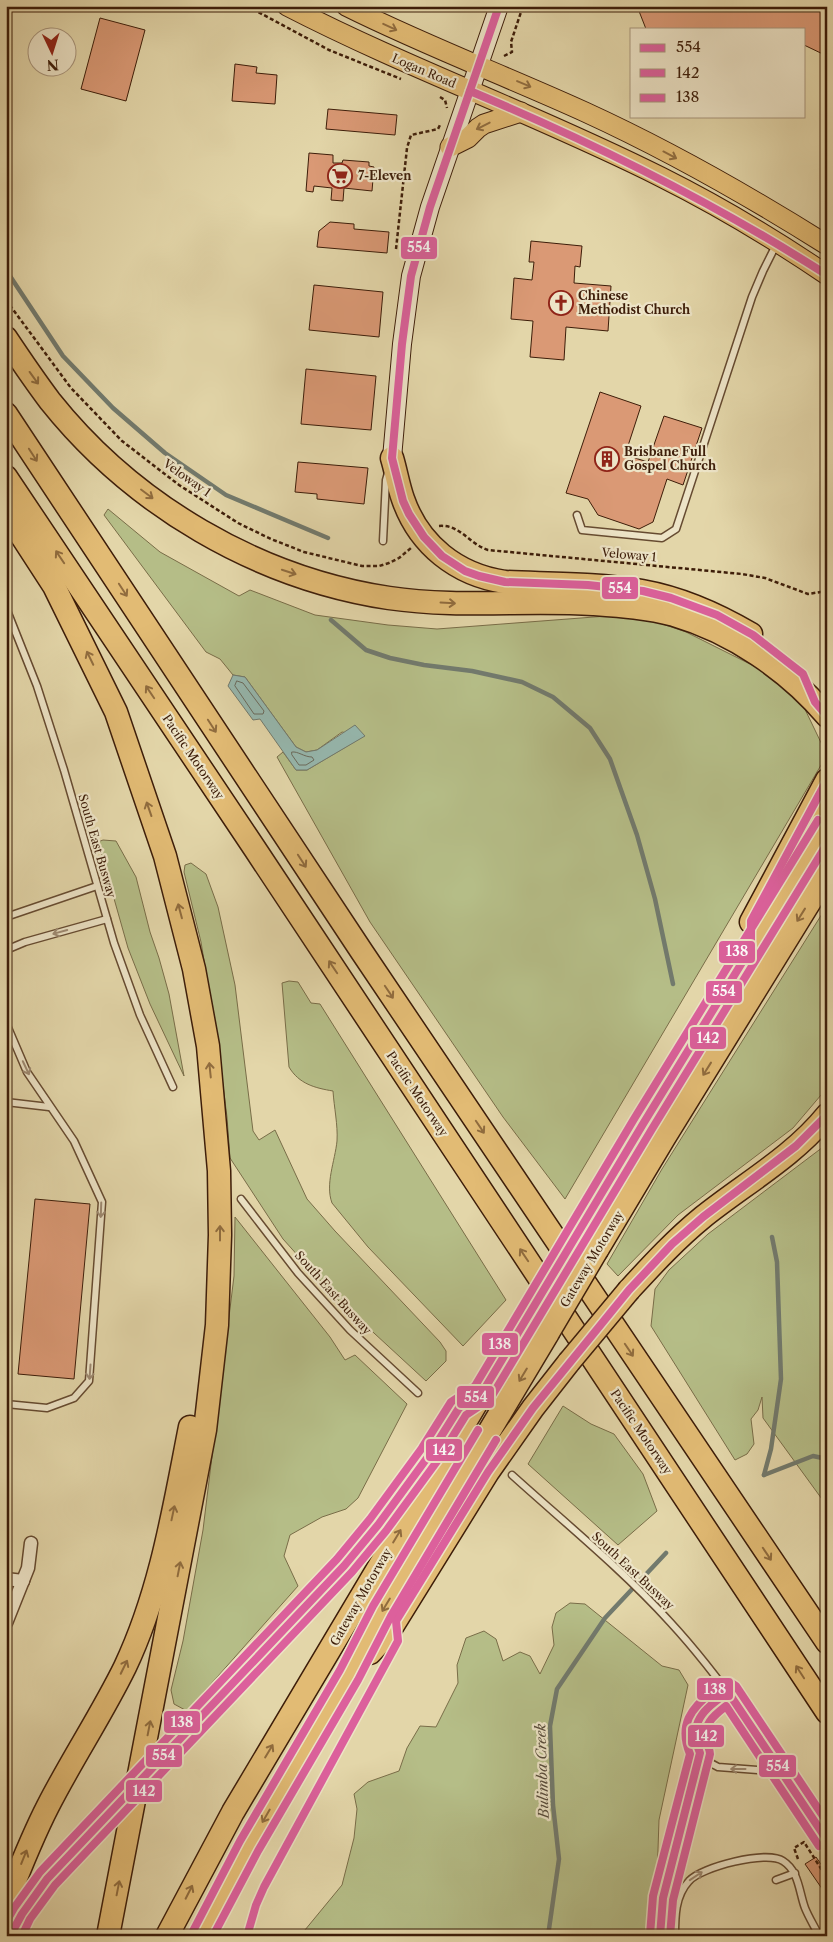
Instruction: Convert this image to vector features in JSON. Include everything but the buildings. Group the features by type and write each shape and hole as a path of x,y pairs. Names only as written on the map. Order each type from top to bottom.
{"highway":[{"path":"6,338 51,401 109,463 167,509 192,526 246,555 313,580 389,598 464,604 592,604 629,607 674,615 716,633 755,653 776,668 821,709"},
{"path":"6,414 362,952 827,1642"},
{"path":"392,458 404,501 418,529 437,552 465,571 492,580 505,582 598,586 643,591 694,606 717,615 753,635 792,663 803,674 821,709"},
{"name":"Pacific Motorway","path":"6,477 827,1712"},
{"path":"6,512 54,586 116,712 165,856 179,905 198,989 208,1046 219,1171 220,1235 218,1281 213,1368 205,1430 108,1936"},
{"path":"751,948 751,921 827,780"},
{"name":"Gateway Motorway","path":"167,1936 233,1812 533,1308 827,825"},
{"name":"Gateway Motorway","path":"202,1936 249,1846 349,1675 382,1611 674,1122 827,874"},
{"path":"349,1675 387,1635 488,1472 533,1408 629,1290 672,1244 703,1217 796,1146 827,1115"},
{"path":"6,1903 28,1847 49,1804 125,1667 150,1602 173,1514 188,1439 204,1326 218,1281"},
{"path":"10,1936 27,1906 47,1879 344,1566 378,1525 425,1460 459,1408 482,1393"}],"main road":[{"name":"Logan Road","path":"287,6 364,44 521,112 661,177 703,198 827,275"},
{"path":"346,6 396,30 587,113 634,136 765,207 827,245"},
{"path":"450,147 468,138 484,124 521,112"}],"street":[{"path":"392,458 402,344 411,276 428,214 499,6"},
{"path":"6,1623 28,1568 31,1543"},
{"path":"6,1579 23,1581"}],"lane":[{"path":"577,515 582,530 662,538 676,528 752,297 765,266 778,243"},
{"path":"383,541 386,480 392,458"},
{"name":"South East Busway","path":"6,608 37,686 64,770 107,919 140,1015 173,1087"},
{"path":"6,917 97,886"},
{"path":"6,950 25,942 107,919"},
{"path":"6,1023 27,1072 74,1142 102,1202 89,1381 74,1398 47,1408 6,1404"},
{"path":"6,1102 49,1106"},
{"name":"South East Busway","path":"241,1199 298,1273 350,1330 418,1393"},
{"name":"South East Busway","path":"512,1475 615,1568 669,1620 691,1645 728,1692 827,1840"},
{"path":"247,1936 264,1887 398,1642 396,1621"},
{"path":"728,1692 710,1705 700,1716 696,1724 695,1734 700,1752 711,1764 718,1767 782,1772"},
{"path":"660,1936 663,1898 700,1752"},
{"path":"675,1936 676,1904 689,1881 702,1872 760,1856 776,1857 784,1861 795,1873 805,1909 819,1936"},
{"path":"776,1880 795,1873"}],"path":[{"path":"247,6 329,50 402,80"},
{"path":"504,56 512,52 511,42 523,6"},
{"path":"438,95 445,100 446,109"},
{"path":"396,249 407,148 411,135 438,129 444,116"},
{"name":"Veloway 1","path":"6,300 71,388 122,441 178,485 238,522 271,539 304,552 362,566 380,566 389,563 399,558 415,545"},
{"name":"Veloway 1","path":"434,528 443,526 456,528 474,544 488,550 742,574 765,578 808,594 827,591"},
{"path":"799,1861 794,1848 804,1842 827,1878"}],"green space":[{"path":"108,509 160,552 239,596 250,590 315,615 388,625 437,629 607,616 651,620 686,632 768,673 800,699 827,755 565,1199 503,1117 370,922 277,757 283,752 296,770 307,770 364,736 342,732 317,750 306,752 296,747 245,677 233,675 220,659 206,652 104,515"},
{"path":"103,840 116,841 136,877 169,994 184,1076 150,1004 128,948 98,842"},
{"path":"191,863 206,874 218,907 235,985 253,1131 259,1140 275,1130 307,1199 440,1342 446,1351 446,1361 426,1381 336,1298 283,1239 230,1158 218,1046 201,942 184,872 185,865"},
{"path":"827,906 827,1088 793,1128 678,1215 618,1276 607,1264 662,1169"},
{"path":"289,981 298,982 311,1003 320,1004 506,1300 463,1346 368,1247 332,1203 330,1180 337,1141 333,1091 308,1084 298,1078 289,1067 282,983"},
{"path":"827,1144 827,1506 763,1418 762,1397 758,1410 751,1419 754,1444 747,1454 735,1460 651,1326 655,1289 669,1270 708,1234"},
{"path":"235,1217 330,1337 345,1360 355,1355 407,1404 358,1498 346,1509 322,1517 290,1535 284,1556 298,1586 187,1711 174,1704 171,1690 183,1641 203,1530 234,1276"},
{"path":"563,1406 591,1424 614,1434 643,1474 657,1511 618,1545 528,1464"},
{"path":"570,1603 585,1604 662,1666 679,1670 688,1685 659,1820 657,1878 650,1905 647,1936 300,1936 342,1885 354,1838 357,1809 354,1794 368,1782 399,1771 407,1748 420,1726 436,1727 458,1683 457,1665 466,1638 484,1631 496,1639 503,1661 520,1652 530,1656 540,1674 554,1645 552,1627 556,1613"}],"water":[{"path":"233,675 245,677 296,747 306,752 317,750 355,725 365,736 307,770 296,770 260,719 253,720 228,686"}],"waterway":[{"path":"6,270 63,356 113,408 165,453 226,495 328,538"},
{"path":"331,620 366,650 390,658 424,665 472,671 522,682 553,697 590,728 610,759 637,835 655,899 673,984"},
{"path":"764,1475 771,1449 781,1379 777,1262 772,1237"},
{"name":"Bulimba Creek","path":"764,1475 813,1456 827,1459"},
{"name":"Bulimba Creek","path":"548,1936 559,1859 553,1805 550,1726 557,1689 605,1618 666,1553"}],"transit line":[{"name":"554","path":"499,6 430,207 411,276 402,344 392,458 403,501 409,514 424,537 442,556 465,571 479,576 505,582 588,585 643,591 671,598 717,615 753,635 803,674 815,702 827,716"},
{"name":"554","path":"470,91 562,131 697,198 827,275"},
{"name":"554","path":"10,1936 22,1914 47,1879 344,1566 378,1525 430,1454 459,1408 482,1393 751,948 751,921 827,780"},
{"name":"138","path":"6,1922 40,1872 337,1559 370,1519 422,1448 451,1402 475,1386 634,1119 818,820"},
{"name":"142","path":"22,1936 30,1919 55,1885 352,1572 386,1531 438,1460 466,1415 490,1399 652,1129 827,844"},
{"name":"554","path":"247,1936 256,1905 264,1887 398,1641 396,1621 488,1472 533,1408 629,1290 672,1244 703,1217 796,1146 827,1115"},
{"name":"138","path":"193,1931 240,1841 340,1670 373,1606 478,1430"},
{"name":"142","path":"213,1936 258,1851 358,1680 391,1616 496,1440"},
{"name":"138","path":"650,1935 653,1896 690,1754 685,1734 686,1726 698,1704 721,1685 730,1682 736,1686 827,1822"},
{"name":"554","path":"728,1692 827,1840"},
{"name":"554","path":"660,1936 663,1898 700,1753 697,1742 697,1724 706,1710 728,1692"},
{"name":"142","path":"670,1936 673,1900 710,1754 706,1737 707,1726 713,1717 726,1706 819,1846"}],"place":[{"name":"7-Eleven","path":"340,176"},
{"name":"Chinese Methodist Church","path":"561,303"},
{"name":"Brisbane Full Gospel Church","path":"607,459"}]}
